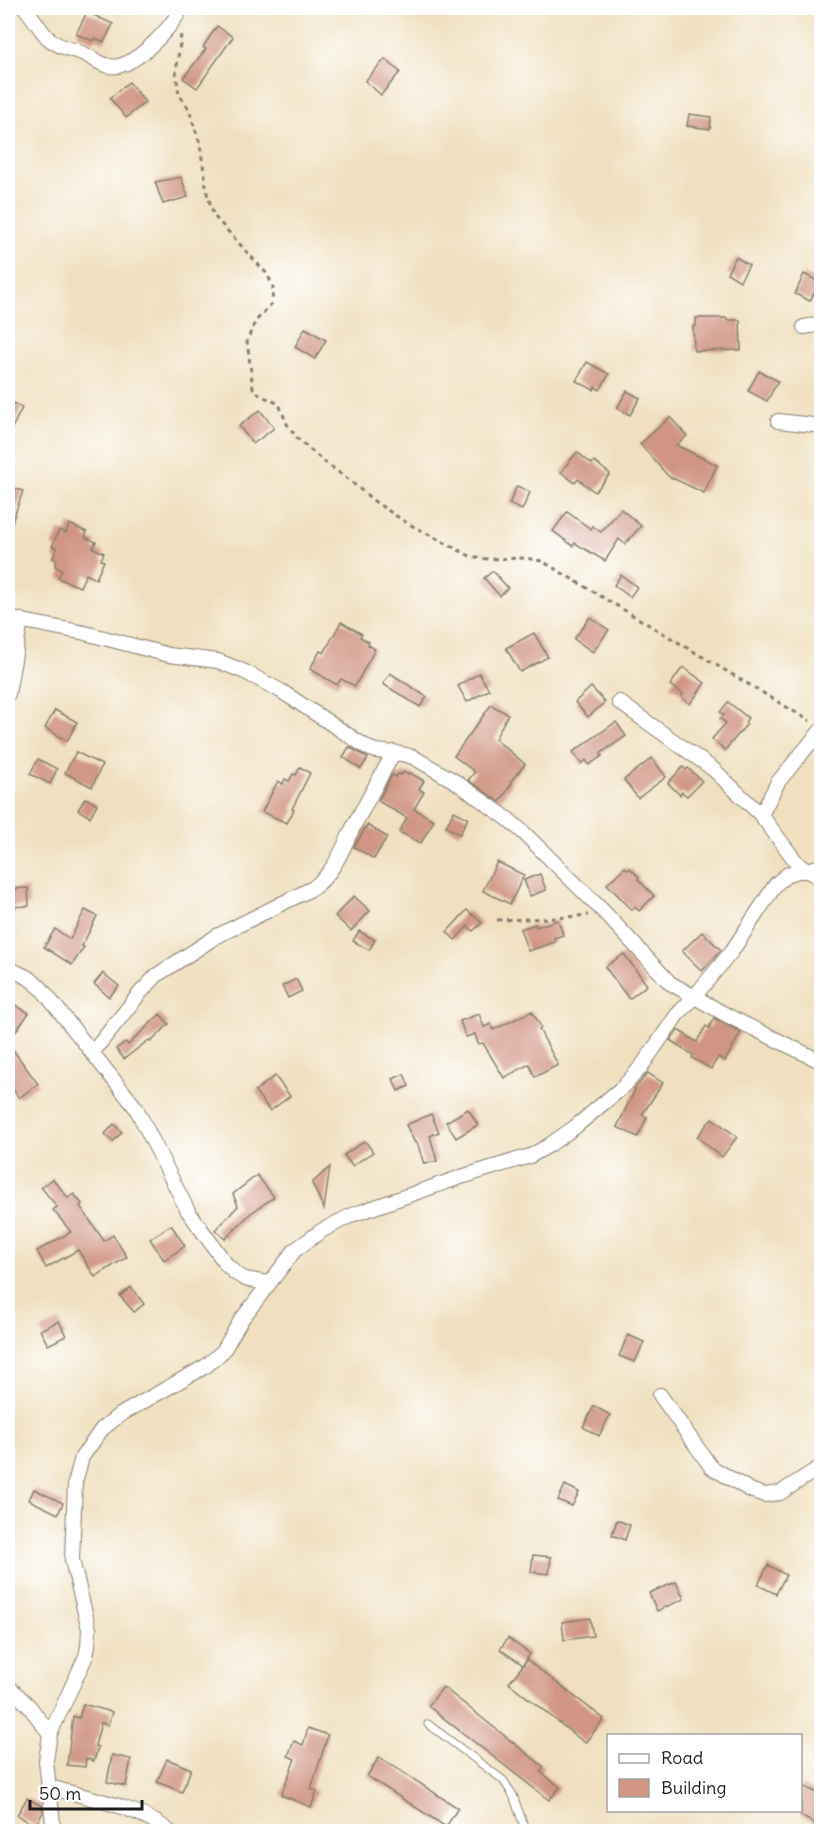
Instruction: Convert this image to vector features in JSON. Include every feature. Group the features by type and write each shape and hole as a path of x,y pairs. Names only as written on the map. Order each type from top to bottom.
{"street":[{"path":"25,8 48,38 61,47 83,54 101,64 118,66 151,45 166,30 182,8"},
{"path":"804,327 822,324"},
{"path":"778,421 822,426"},
{"path":"8,694 14,619 86,633 169,655 218,661 245,672 281,691 359,744 376,751 394,752 422,761 508,819 605,913 669,983 730,1017 822,1062"},
{"path":"619,702 713,769 761,815 797,863 805,870 822,878"},
{"path":"761,815 778,782 817,726"},
{"path":"92,1053 157,975 217,936 313,888 322,881 337,861 394,752"},
{"path":"54,1832 46,1761 50,1734 86,1656 88,1646 89,1629 72,1560 75,1483 82,1457 102,1429 118,1416 206,1366 223,1350 241,1320 294,1250 321,1232 352,1215 530,1156 575,1127 624,1086 641,1067 677,1015 732,951 776,884 788,874 822,866"},
{"path":"8,968 29,978 41,987 136,1108 188,1211 206,1233 219,1255 235,1273 245,1279 268,1282"},
{"path":"660,1395 711,1467 750,1490 764,1495 780,1493 822,1466"},
{"path":"8,1686 29,1706 50,1734"},
{"path":"49,1786 109,1803 151,1819 170,1832"}],"lane":[{"path":"428,1724 503,1780 513,1795 526,1832"}],"path":[{"path":"181,33 176,73 179,94 189,109 200,144 207,193 214,216 267,274 273,286 272,303 255,322 247,341 253,388 260,395 279,404 287,424 297,438 374,501 407,523 470,556 488,559 525,558 542,561 817,726"},
{"path":"497,920 557,918 605,913"}],"building":[{"path":"87,12 113,24 104,42 95,38 93,41 76,34"},
{"path":"217,26 233,37 197,88 183,78 206,49 203,47"},
{"path":"385,59 400,72 381,95 365,81"},
{"path":"129,82 145,102 126,118 110,98"},
{"path":"689,114 711,117 710,129 687,126"},
{"path":"181,177 188,197 163,204 155,182"},
{"path":"736,257 749,265 740,281 727,273"},
{"path":"804,274 820,282 810,301 795,294"},
{"path":"696,318 740,320 741,350 694,351 693,326 696,326"},
{"path":"305,328 326,340 315,359 295,347"},
{"path":"587,362 609,374 600,390 595,387 594,390 576,381"},
{"path":"759,371 778,381 767,401 748,391"},
{"path":"627,391 640,398 630,415 617,408"},
{"path":"8,400 22,408 8,436"},
{"path":"260,410 274,428 253,444 239,426"},
{"path":"670,417 687,436 676,445 717,465 704,493 668,476 640,444"},
{"path":"577,452 592,464 594,461 610,474 595,492 578,479 575,483 561,472"},
{"path":"8,486 23,491 9,531 8,530"},
{"path":"517,486 530,492 522,510 509,504"},
{"path":"621,509 641,526 625,544 619,539 605,561 575,543 573,546 553,531 567,512 591,529 592,526 601,532"},
{"path":"69,524 87,532 85,537 96,542 93,548 104,553 101,560 104,561 96,579 86,574 80,587 58,578 62,570 55,566 57,560 53,558 57,548 52,546 59,530 66,533"},
{"path":"493,571 508,588 500,596 484,578"},
{"path":"621,575 637,587 630,597 614,585"},
{"path":"590,617 609,630 593,652 574,639"},
{"path":"341,622 362,634 360,637 375,649 355,686 341,679 337,685 310,669 320,651 324,653"},
{"path":"534,633 548,657 520,672 506,648"},
{"path":"683,667 705,683 690,704 681,697 683,694 670,685"},
{"path":"390,673 427,697 420,707 383,684"},
{"path":"479,673 489,690 467,702 458,686"},
{"path":"591,687 605,702 588,717 575,702"},
{"path":"728,702 748,718 745,722 747,724 725,750 712,739 726,723 720,719 724,715 720,712"},
{"path":"491,705 508,714 495,739 525,764 510,782 512,783 500,802 468,780 475,772 454,756"},
{"path":"55,710 77,722 67,741 45,728"},
{"path":"616,722 626,736 601,753 602,756 589,765 586,760 581,764 573,752"},
{"path":"349,747 368,758 361,769 343,757"},
{"path":"76,752 102,765 92,787 65,773"},
{"path":"652,758 666,777 638,798 624,780"},
{"path":"38,759 57,769 50,784 30,774"},
{"path":"300,767 310,773 287,823 262,812 278,781 283,784 285,779 289,781"},
{"path":"683,767 686,770 688,768 702,781 687,796 682,792 680,795 668,783"},
{"path":"403,772 408,775 409,772 424,781 419,789 424,792 414,809 434,820 421,843 399,832 407,818 378,801 392,775 396,777"},
{"path":"85,798 97,804 90,817 78,810"},
{"path":"454,811 468,818 460,834 446,827"},
{"path":"367,825 387,837 374,859 354,847"},
{"path":"497,862 524,875 510,904 483,891"},
{"path":"625,867 628,870 630,868 639,877 638,879 654,896 639,911 635,907 632,910 607,884"},
{"path":"540,874 546,890 530,896 524,880"},
{"path":"28,888 29,906 8,907 8,889"},
{"path":"354,896 370,911 351,931 335,916"},
{"path":"85,910 97,916 82,946 84,947 72,965 44,947 55,929 70,939"},
{"path":"467,910 482,923 473,931 468,926 455,940 447,932"},
{"path":"558,920 563,935 554,938 555,942 528,951 520,929"},
{"path":"359,931 375,940 369,950 353,941"},
{"path":"702,932 721,950 702,971 682,951"},
{"path":"624,954 647,985 629,999 605,967"},
{"path":"103,973 119,986 109,997 94,984"},
{"path":"296,979 302,991 288,998 282,986"},
{"path":"8,1001 29,1013 8,1042"},
{"path":"532,1011 558,1065 535,1077 529,1064 504,1078 483,1043 478,1044 475,1034 466,1037 460,1021 479,1014 484,1027 491,1024 493,1030"},
{"path":"160,1014 169,1024 151,1042 149,1040 124,1059 116,1049 126,1042 128,1045"},
{"path":"714,1018 741,1032 725,1061 718,1057 711,1069 692,1058 693,1055 670,1040 678,1030 697,1042 706,1026 709,1028"},
{"path":"8,1043 38,1084 19,1098 8,1082"},
{"path":"648,1073 663,1083 642,1115 647,1117 638,1137 617,1127 634,1089"},
{"path":"404,1074 409,1086 398,1091 393,1079"},
{"path":"275,1076 290,1096 270,1111 255,1091"},
{"path":"468,1109 478,1125 456,1138 446,1122"},
{"path":"431,1114 439,1132 430,1136 437,1161 424,1164 417,1142 415,1143 406,1125"},
{"path":"712,1118 737,1137 722,1157 697,1137"},
{"path":"114,1124 122,1132 113,1142 105,1134"},
{"path":"365,1141 373,1152 352,1166 344,1155"},
{"path":"330,1167 324,1209 312,1183"},
{"path":"257,1175 274,1197 251,1213 225,1239 215,1230 238,1206 233,1194"},
{"path":"53,1179 68,1198 74,1194 104,1241 113,1235 127,1257 95,1277 78,1250 46,1268 37,1251 71,1232 53,1210 57,1207 41,1187"},
{"path":"171,1225 185,1246 164,1260 150,1239"},
{"path":"131,1287 144,1304 134,1312 120,1296"},
{"path":"59,1321 66,1336 48,1345 40,1330"},
{"path":"628,1335 644,1342 635,1362 619,1356"},
{"path":"594,1406 610,1415 599,1436 583,1427"},
{"path":"565,1485 579,1492 572,1506 558,1500"},
{"path":"34,1489 63,1503 58,1514 29,1500"},
{"path":"617,1520 630,1525 625,1540 612,1535"},
{"path":"533,1555 551,1557 549,1574 531,1572"},
{"path":"768,1565 786,1575 776,1594 758,1585"},
{"path":"676,1582 684,1599 657,1611 649,1593"},
{"path":"590,1618 593,1636 564,1640 562,1622"},
{"path":"508,1638 530,1654 523,1665 500,1649"},
{"path":"527,1660 604,1719 585,1743 509,1683"},
{"path":"443,1687 544,1767 541,1772 560,1787 549,1800 428,1706"},
{"path":"83,1704 112,1712 108,1725 101,1723 94,1761 86,1758 85,1767 67,1765 73,1716 79,1718"},
{"path":"308,1728 328,1735 311,1789 317,1791 311,1807 281,1795 295,1759 288,1756 294,1741 303,1745"},
{"path":"112,1755 131,1759 126,1786 107,1782"},
{"path":"379,1757 458,1808 446,1827 367,1776"},
{"path":"167,1759 191,1769 182,1792 157,1782"},
{"path":"802,1785 822,1795 822,1815 817,1825 801,1816"},
{"path":"27,1798 42,1806 43,1812 35,1826 17,1815"}]}
